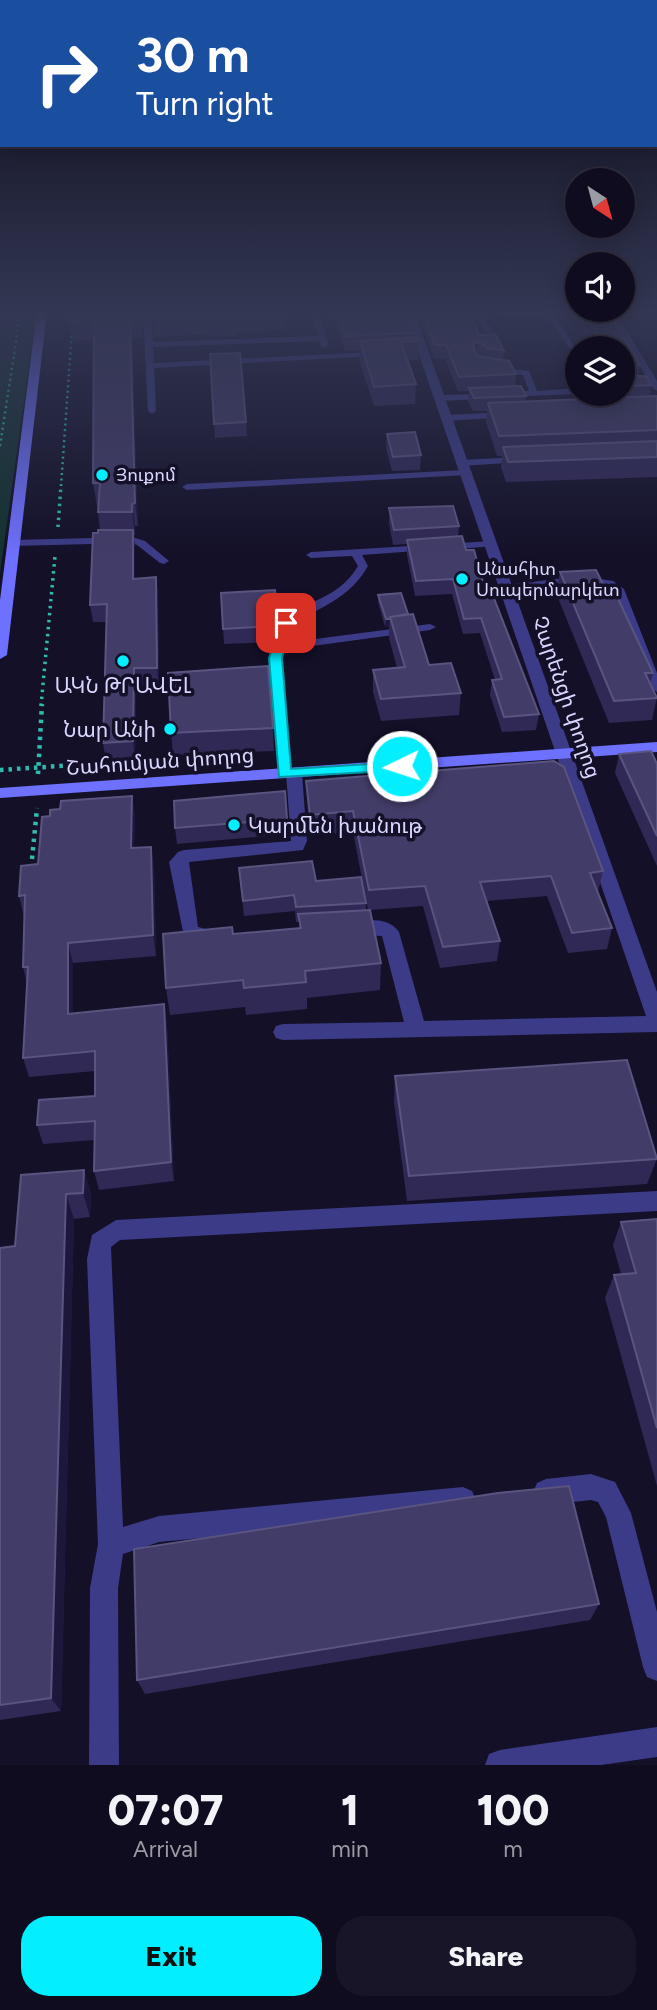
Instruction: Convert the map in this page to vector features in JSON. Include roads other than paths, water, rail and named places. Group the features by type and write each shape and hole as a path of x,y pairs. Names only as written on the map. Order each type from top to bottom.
{"main road":[{"path":"0,655 32,393"},
{"name":"Շահումյան փողոց","path":"0,793 563,756 657,747"}],"street":[{"name":"Չարենցի փողոց","path":"437,393 657,1021"},
{"path":"233,936 207,937 190,932 178,862 184,856 297,846 299,841 289,774"},
{"path":"340,930 380,928 390,932 416,1029"},
{"path":"283,1032 657,1021"},
{"path":"104,1765 104,1588 111,1544 98,1259 100,1242 117,1230 657,1201"},
{"path":"524,1494 592,1487 606,1491 618,1513 657,1667"},
{"path":"111,1544 159,1529 483,1498"},
{"path":"500,1765 657,1742"}],"lane":[{"path":"151,393 152,411"},
{"path":"439,398 527,393"},
{"path":"446,418 512,415"},
{"path":"187,487 463,468 531,460"},
{"path":"13,542 132,540 141,543 164,561"},
{"path":"310,555 490,544"},
{"path":"289,774 275,658 286,623 335,599 355,582 363,566 356,552"},
{"path":"505,588 593,578 612,582 619,589 657,688"},
{"path":"279,647 430,627"}],"place":[{"name":"Յուքոմ","path":"102,475"},
{"name":"Անահիտ Սուպերմարկետ","path":"462,579"},
{"name":"ԱԿՆ ԹՐԱՎԵԼ","path":"123,661"},
{"name":"Նար Անի","path":"170,729"},
{"name":"Կարմեն խանութ","path":"234,825"}]}
